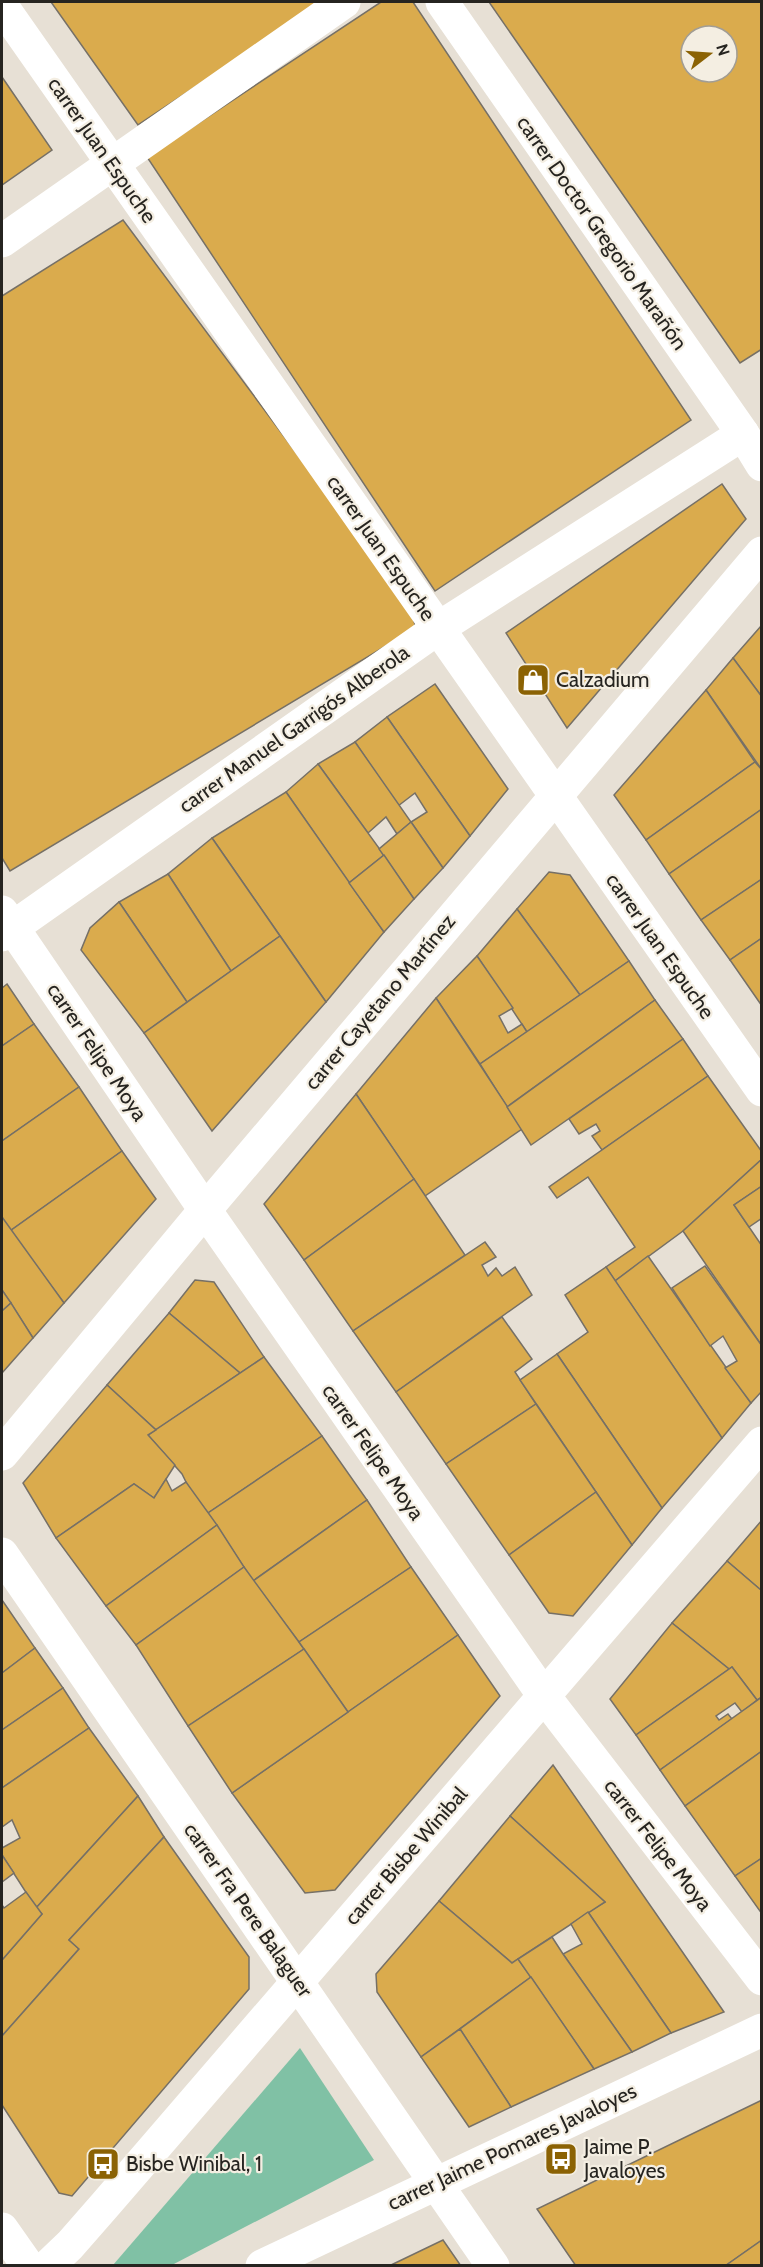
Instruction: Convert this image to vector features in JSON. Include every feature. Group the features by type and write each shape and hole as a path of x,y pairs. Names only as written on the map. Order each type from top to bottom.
{"street":[{"path":"2,241 344,2"},
{"name":"carrer Doctor Gregorio Marañón","path":"442,2 743,434 762,465"},
{"name":"carrer Juan Espuche","path":"2,6 762,1090"},
{"name":"carrer Manuel Garrigós Alberola","path":"5,925 437,629 743,434"},
{"name":"carrer Cayetano Martínez","path":"2,1454 205,1210 762,553"},
{"name":"carrer Felipe Moya","path":"5,925 543,1696 762,1979"},
{"name":"carrer Bisbe Winibal","path":"48,2265 70,2245 105,2205 762,1443"},
{"name":"carrer Fra Pere Balaguer","path":"2,1554 493,2265"},
{"name":"carrer Jaime Pomares Javaloyes","path":"262,2265 762,2030"},
{"path":"2,2229 28,2265"}],"green space":[{"path":"300,2048 374,2160 172,2265 113,2265"}],"building":[{"path":"51,2 324,2 138,125"},
{"path":"381,2 413,2 691,420 435,591 147,157"},
{"path":"489,2 762,2 762,349 740,363"},
{"path":"2,77 52,150 2,185"},
{"path":"123,220 409,604 416,628 10,871 2,858 2,296"},
{"path":"722,484 746,519 567,728 506,633"},
{"path":"762,626 762,697 733,658"},
{"path":"733,658 762,697 762,770 706,690"},
{"path":"435,684 508,789 470,836 387,717"},
{"path":"706,690 755,762 646,840 614,795"},
{"path":"387,717 470,836 443,868 411,822 427,812 415,793 398,806 355,742"},
{"path":"355,742 411,822 397,834 386,817 368,833 318,764"},
{"path":"755,762 762,770 762,809 669,874 646,840"},
{"path":"318,764 384,855 349,883 286,792"},
{"path":"286,792 384,932 326,1002 212,838"},
{"path":"762,809 762,879 701,920 669,874"},
{"path":"411,822 443,868 414,899 379,849"},
{"path":"212,838 280,936 231,971 168,874"},
{"path":"384,855 414,899 384,932 349,883"},
{"path":"549,872 570,875 629,961 580,995 517,909"},
{"path":"168,874 231,971 187,1002 119,902"},
{"path":"762,879 762,938 730,960 701,920"},
{"path":"119,902 187,1002 144,1033 81,950 90,928"},
{"path":"517,909 580,995 527,1032 477,956"},
{"path":"280,936 326,1002 212,1131 144,1033"},
{"path":"762,938 762,1006 730,960"},
{"path":"477,956 513,1008 499,1016 508,1033 522,1024 527,1032 480,1064 436,998"},
{"path":"629,961 655,1000 507,1107 480,1064"},
{"path":"7,984 34,1024 2,1046 2,988"},
{"path":"436,998 522,1129 425,1196 356,1094"},
{"path":"655,1000 683,1039 531,1145 507,1107"},
{"path":"34,1024 79,1087 2,1141 2,1046"},
{"path":"683,1039 708,1076 602,1150 592,1136 600,1131 596,1124 579,1134 569,1119"},
{"path":"708,1076 762,1152 762,1159 683,1231 615,1281 606,1267 635,1247 588,1177 557,1198 549,1187"},
{"path":"79,1087 122,1151 10,1231 2,1217 2,1141"},
{"path":"356,1094 414,1179 304,1260 264,1204"},
{"path":"122,1151 156,1199 64,1303 10,1231"},
{"path":"762,1159 762,1186 734,1205 762,1246 762,1346 683,1231"},
{"path":"414,1179 465,1255 353,1331 304,1260"},
{"path":"762,1186 762,1218 749,1227 734,1205"},
{"path":"2,1217 64,1303 33,1338 2,1290"},
{"path":"485,1242 496,1257 482,1265 488,1276 496,1268 502,1276 515,1267 532,1295 396,1392 353,1331"},
{"path":"648,1256 751,1403 722,1438 615,1281"},
{"path":"705,1266 762,1346 762,1391 751,1403 725,1368 737,1361 723,1336 710,1346 672,1288"},
{"path":"606,1267 722,1438 662,1508 557,1354 588,1332 565,1295"},
{"path":"195,1280 214,1282 264,1357 240,1373 169,1313"},
{"path":"2,1290 11,1303 2,1311"},
{"path":"11,1303 33,1338 2,1373 2,1311"},
{"path":"169,1313 240,1373 156,1430 107,1385"},
{"path":"502,1317 532,1359 515,1372 536,1404 446,1464 396,1392"},
{"path":"557,1354 662,1508 632,1545 520,1380"},
{"path":"264,1357 322,1436 208,1513 190,1490 182,1474 148,1435"},
{"path":"107,1385 156,1430 148,1435 175,1465 154,1498 134,1484 56,1538 23,1483"},
{"path":"536,1404 596,1492 509,1555 446,1464"},
{"path":"322,1436 367,1500 253,1581 208,1513"},
{"path":"166,1479 172,1491 186,1482 217,1525 106,1606 56,1538 134,1484 154,1498"},
{"path":"596,1492 632,1545 573,1616 549,1613 509,1555"},
{"path":"367,1500 411,1567 299,1642 253,1581"},
{"path":"762,1520 762,1591 727,1561"},
{"path":"217,1525 244,1567 136,1645 106,1606"},
{"path":"727,1561 762,1591 762,1697 757,1700 732,1667 729,1669 672,1623"},
{"path":"244,1567 304,1649 188,1726 136,1645"},
{"path":"411,1567 458,1635 348,1712 299,1642"},
{"path":"2,1600 35,1648 2,1673"},
{"path":"672,1623 729,1669 636,1735 610,1699"},
{"path":"458,1635 500,1696 335,1890 305,1893 232,1793"},
{"path":"35,1648 63,1688 2,1730 2,1673"},
{"path":"304,1649 348,1712 232,1793 188,1726"},
{"path":"732,1667 757,1700 742,1712 735,1703 716,1716 719,1720 728,1714 732,1719 660,1770 636,1735"},
{"path":"63,1688 89,1728 2,1788 2,1730"},
{"path":"762,1697 762,1751 685,1806 660,1770"},
{"path":"89,1728 138,1796 36,1908 2,1855 2,1848 20,1838 12,1820 2,1827 2,1788"},
{"path":"762,1751 762,1858 735,1876 685,1806"},
{"path":"553,1765 724,2012 671,2033 588,1912 605,1902 510,1816"},
{"path":"138,1796 164,1837 69,1940 79,1949 2,2036 2,1960 42,1914 36,1908"},
{"path":"510,1816 605,1902 512,1963 439,1901"},
{"path":"164,1837 249,1957 249,1989 72,2196 59,2193 2,2105 2,2036 79,1949 69,1940"},
{"path":"2,1855 14,1873 2,1882"},
{"path":"762,1858 762,1914 735,1876"},
{"path":"26,1892 42,1914 2,1960 2,1905 4,1908"},
{"path":"439,1901 512,1963 518,1959 531,1977 421,2057 377,1992 376,1974"},
{"path":"588,1912 671,2033 632,2052 563,1954 582,1944 571,1924"},
{"path":"552,1937 632,2052 594,2069 518,1959"},
{"path":"531,1977 594,2069 511,2107 460,2029"},
{"path":"460,2029 511,2107 469,2127 421,2057"},
{"path":"762,2100 762,2240 725,2266 576,2266 537,2209"},
{"path":"443,2240 461,2266 389,2266"},
{"path":"762,2240 762,2266 725,2266"}],"place":[{"name":"Calzadium","path":"533,680"},
{"name":"Jaime P. Javaloyes","path":"561,2159"},
{"name":"Bisbe Winibal, 1","path":"103,2164"}]}
